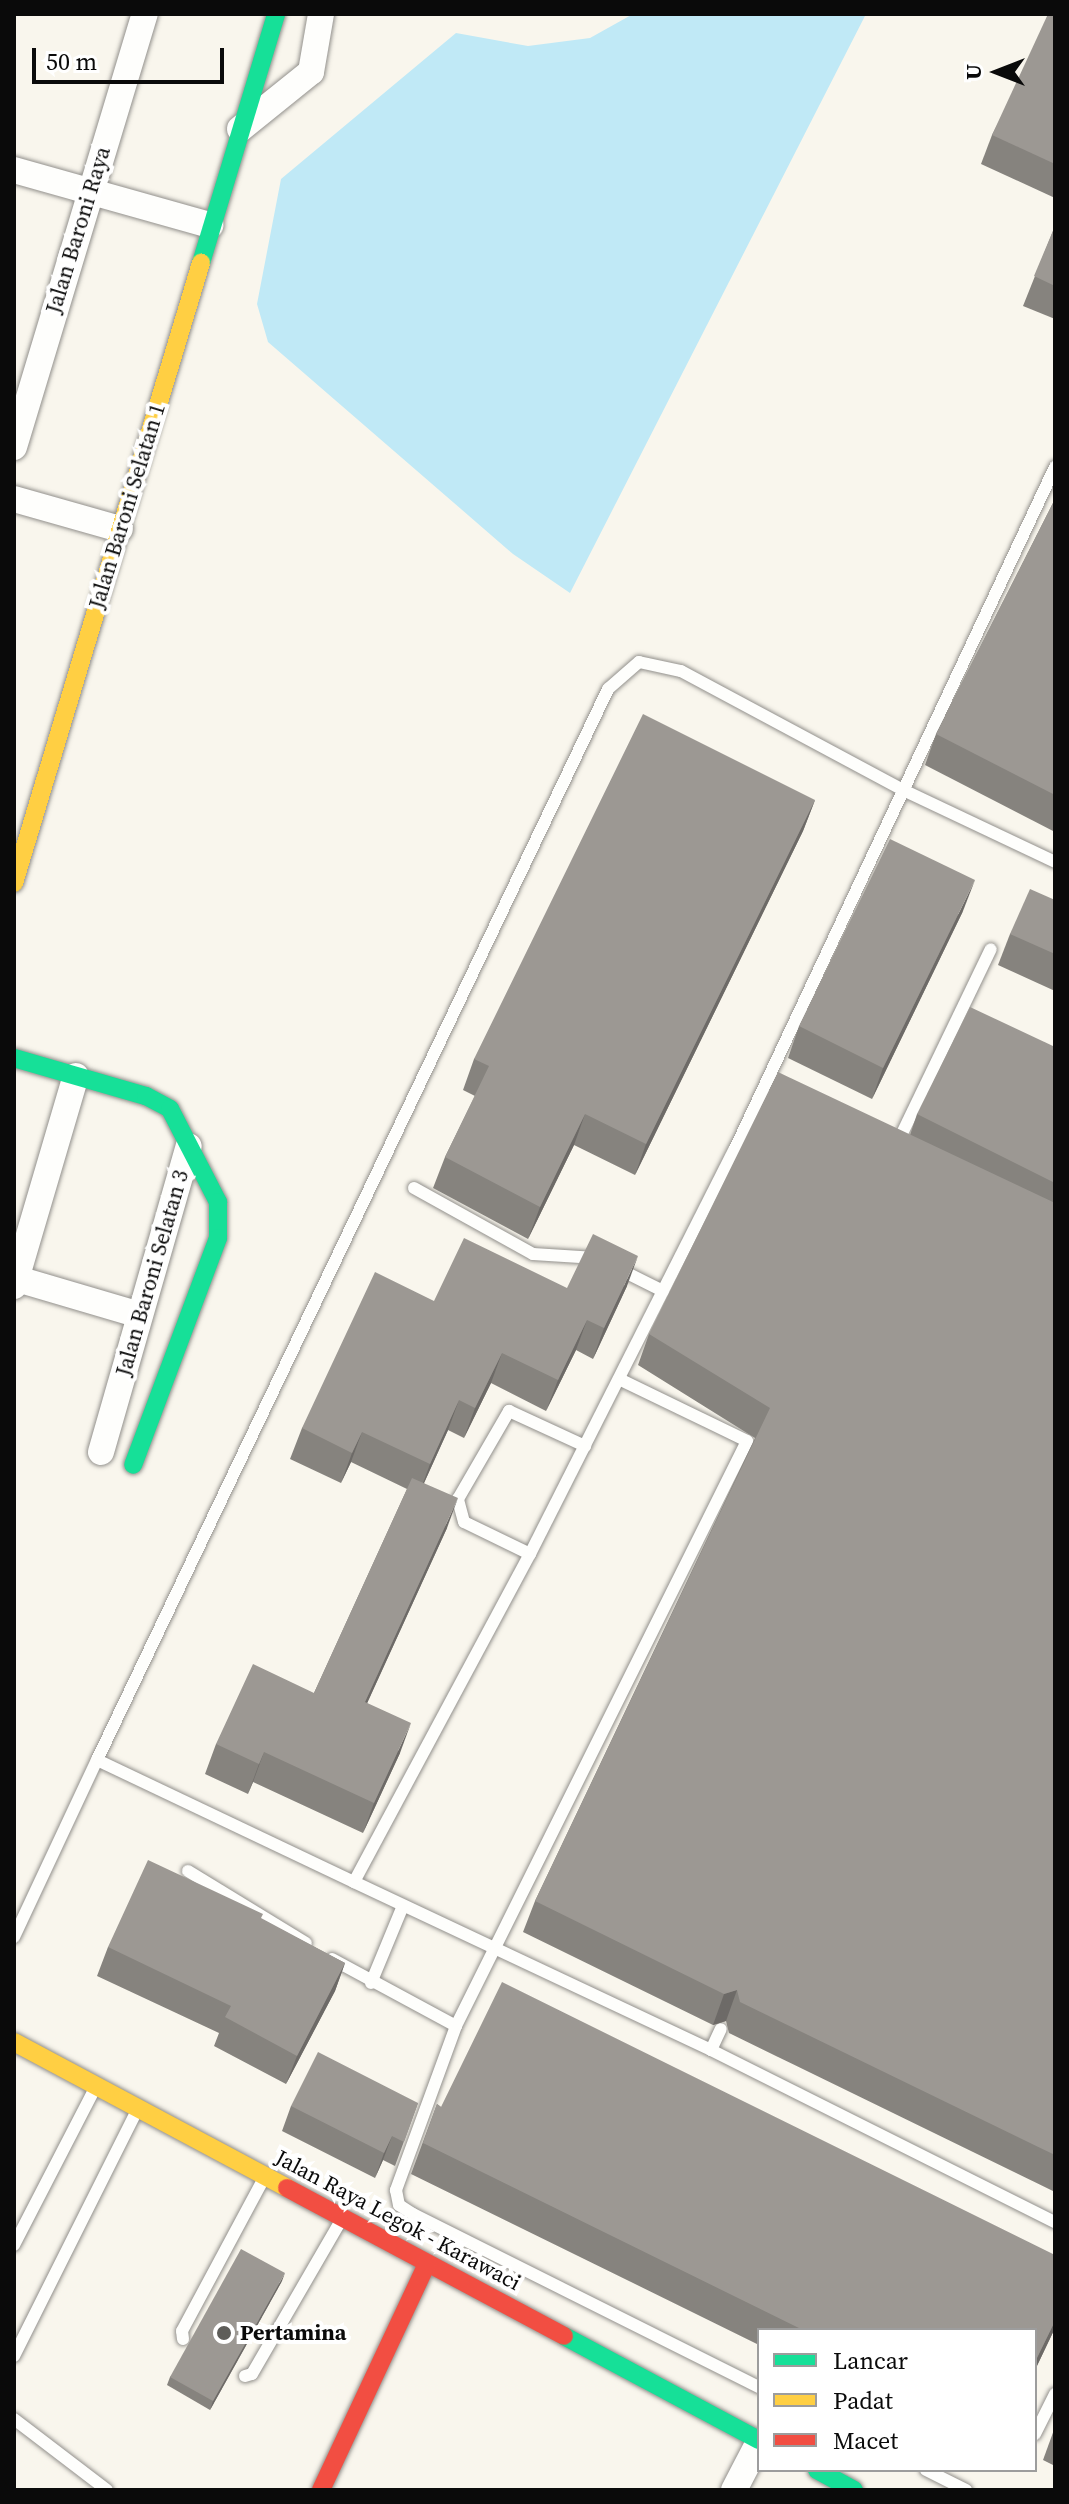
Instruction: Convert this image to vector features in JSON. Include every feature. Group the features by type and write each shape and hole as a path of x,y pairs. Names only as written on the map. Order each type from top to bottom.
{"street":[{"name":"Jalan Baroni Raya","path":"14,447 145,14"},
{"name":"Jalan Baroni Selatan 1","path":"14,883 24,810 120,529 276,14"},
{"path":"240,129 311,72 321,14"},
{"path":"14,170 210,225"},
{"path":"14,499 120,529"},
{"path":"14,1058 146,1096 170,1109 189,1146"},
{"path":"76,1076 15,1281 140,1315"},
{"name":"Jalan Baroni Selatan 3","path":"101,1452 189,1146"},
{"name":"Jalan Baroni Selatan 3","path":"133,1465 218,1238 218,1202 189,1146"},
{"name":"Jalan Raya Legok - Karawaci","path":"14,2042 97,2083 757,2440"},
{"path":"321,2490 427,2264"},
{"path":"734,2490 757,2445"},
{"path":"821,2472 854,2490"}],"lane":[{"path":"354,1882 530,1554 663,1291 764,1085 1055,467"},
{"path":"14,1937 608,689 639,662 681,671 903,790 1055,862"},
{"path":"894,1150 991,949"},
{"path":"954,1026 968,1033"},
{"path":"764,1085 777,1092"},
{"path":"881,1144 908,1157"},
{"path":"414,1188 533,1254 590,1255 663,1291"},
{"path":"619,1379 749,1438 456,2026 396,2190 399,2205 757,2386"},
{"path":"530,1554 464,1522 458,1499 509,1411 585,1446"},
{"path":"97,1760 354,1882 402,1908 711,2050 1055,2222"},
{"path":"188,1871 371,1983 456,2026"},
{"path":"371,1983 402,1908"},
{"path":"711,2050 721,2029"},
{"path":"14,2245 97,2083"},
{"path":"14,2356 138,2106"},
{"path":"183,2339 182,2331 266,2175"},
{"path":"245,2376 252,2374 343,2217"},
{"path":"1037,2430 1055,2394"},
{"path":"14,2419 107,2490"},
{"path":"930,2472 966,2490"}],"water":[{"path":"633,14 866,14 570,593 513,554 268,342 257,304 281,179 456,33 528,46 590,38"}],"building":[{"path":"1048,14 1055,14 1055,164 992,135"},
{"path":"1055,226 1055,286 1034,276"},
{"path":"1055,499 1055,795 936,734"},
{"path":"643,714 815,800 646,1144 585,1114 540,1207 445,1157 489,1066 474,1059"},
{"path":"890,839 975,880 883,1068 799,1026"},
{"path":"1030,889 1055,900 1055,954 1010,934"},
{"path":"970,1007 1055,1047 1055,1183 917,1114"},
{"path":"778,1072 1055,1203 1055,2155 740,2002 737,1990 724,1994 535,1901 770,1408 649,1334"},
{"path":"593,1234 638,1256 604,1328 587,1320 558,1380 502,1353 475,1408 459,1400 430,1464 362,1432 352,1453 302,1428 375,1272 434,1301 464,1238 567,1288"},
{"path":"412,1478 458,1498 365,1702 411,1723 374,1803 264,1752 259,1764 216,1744 253,1664 314,1693"},
{"path":"148,1860 263,1914 261,1918 345,1963 297,2056 225,2017 231,2006 108,1947"},
{"path":"502,1982 1055,2255 1055,2321 1037,2358 1037,2328 799,2328 423,2143 437,2104 441,2107"},
{"path":"318,2052 418,2103 404,2142 392,2136 384,2153 291,2106"},
{"name":"Pertamina","path":"241,2249 285,2273 213,2401 170,2377"}],"traffic: fast":[{"path":"201,263 276,14"},
{"path":"14,1058 146,1096 170,1109 218,1202 218,1238 133,1465"},
{"path":"564,2336 757,2439"},
{"path":"821,2472 854,2490"}],"traffic: slow":[{"path":"14,883 201,263"},
{"path":"14,2042 287,2188"}],"traffic: jam":[{"path":"287,2188 564,2336"},
{"path":"321,2490 427,2264"}],"place":[{"name":"Pertamina","path":"224,2333"}]}
